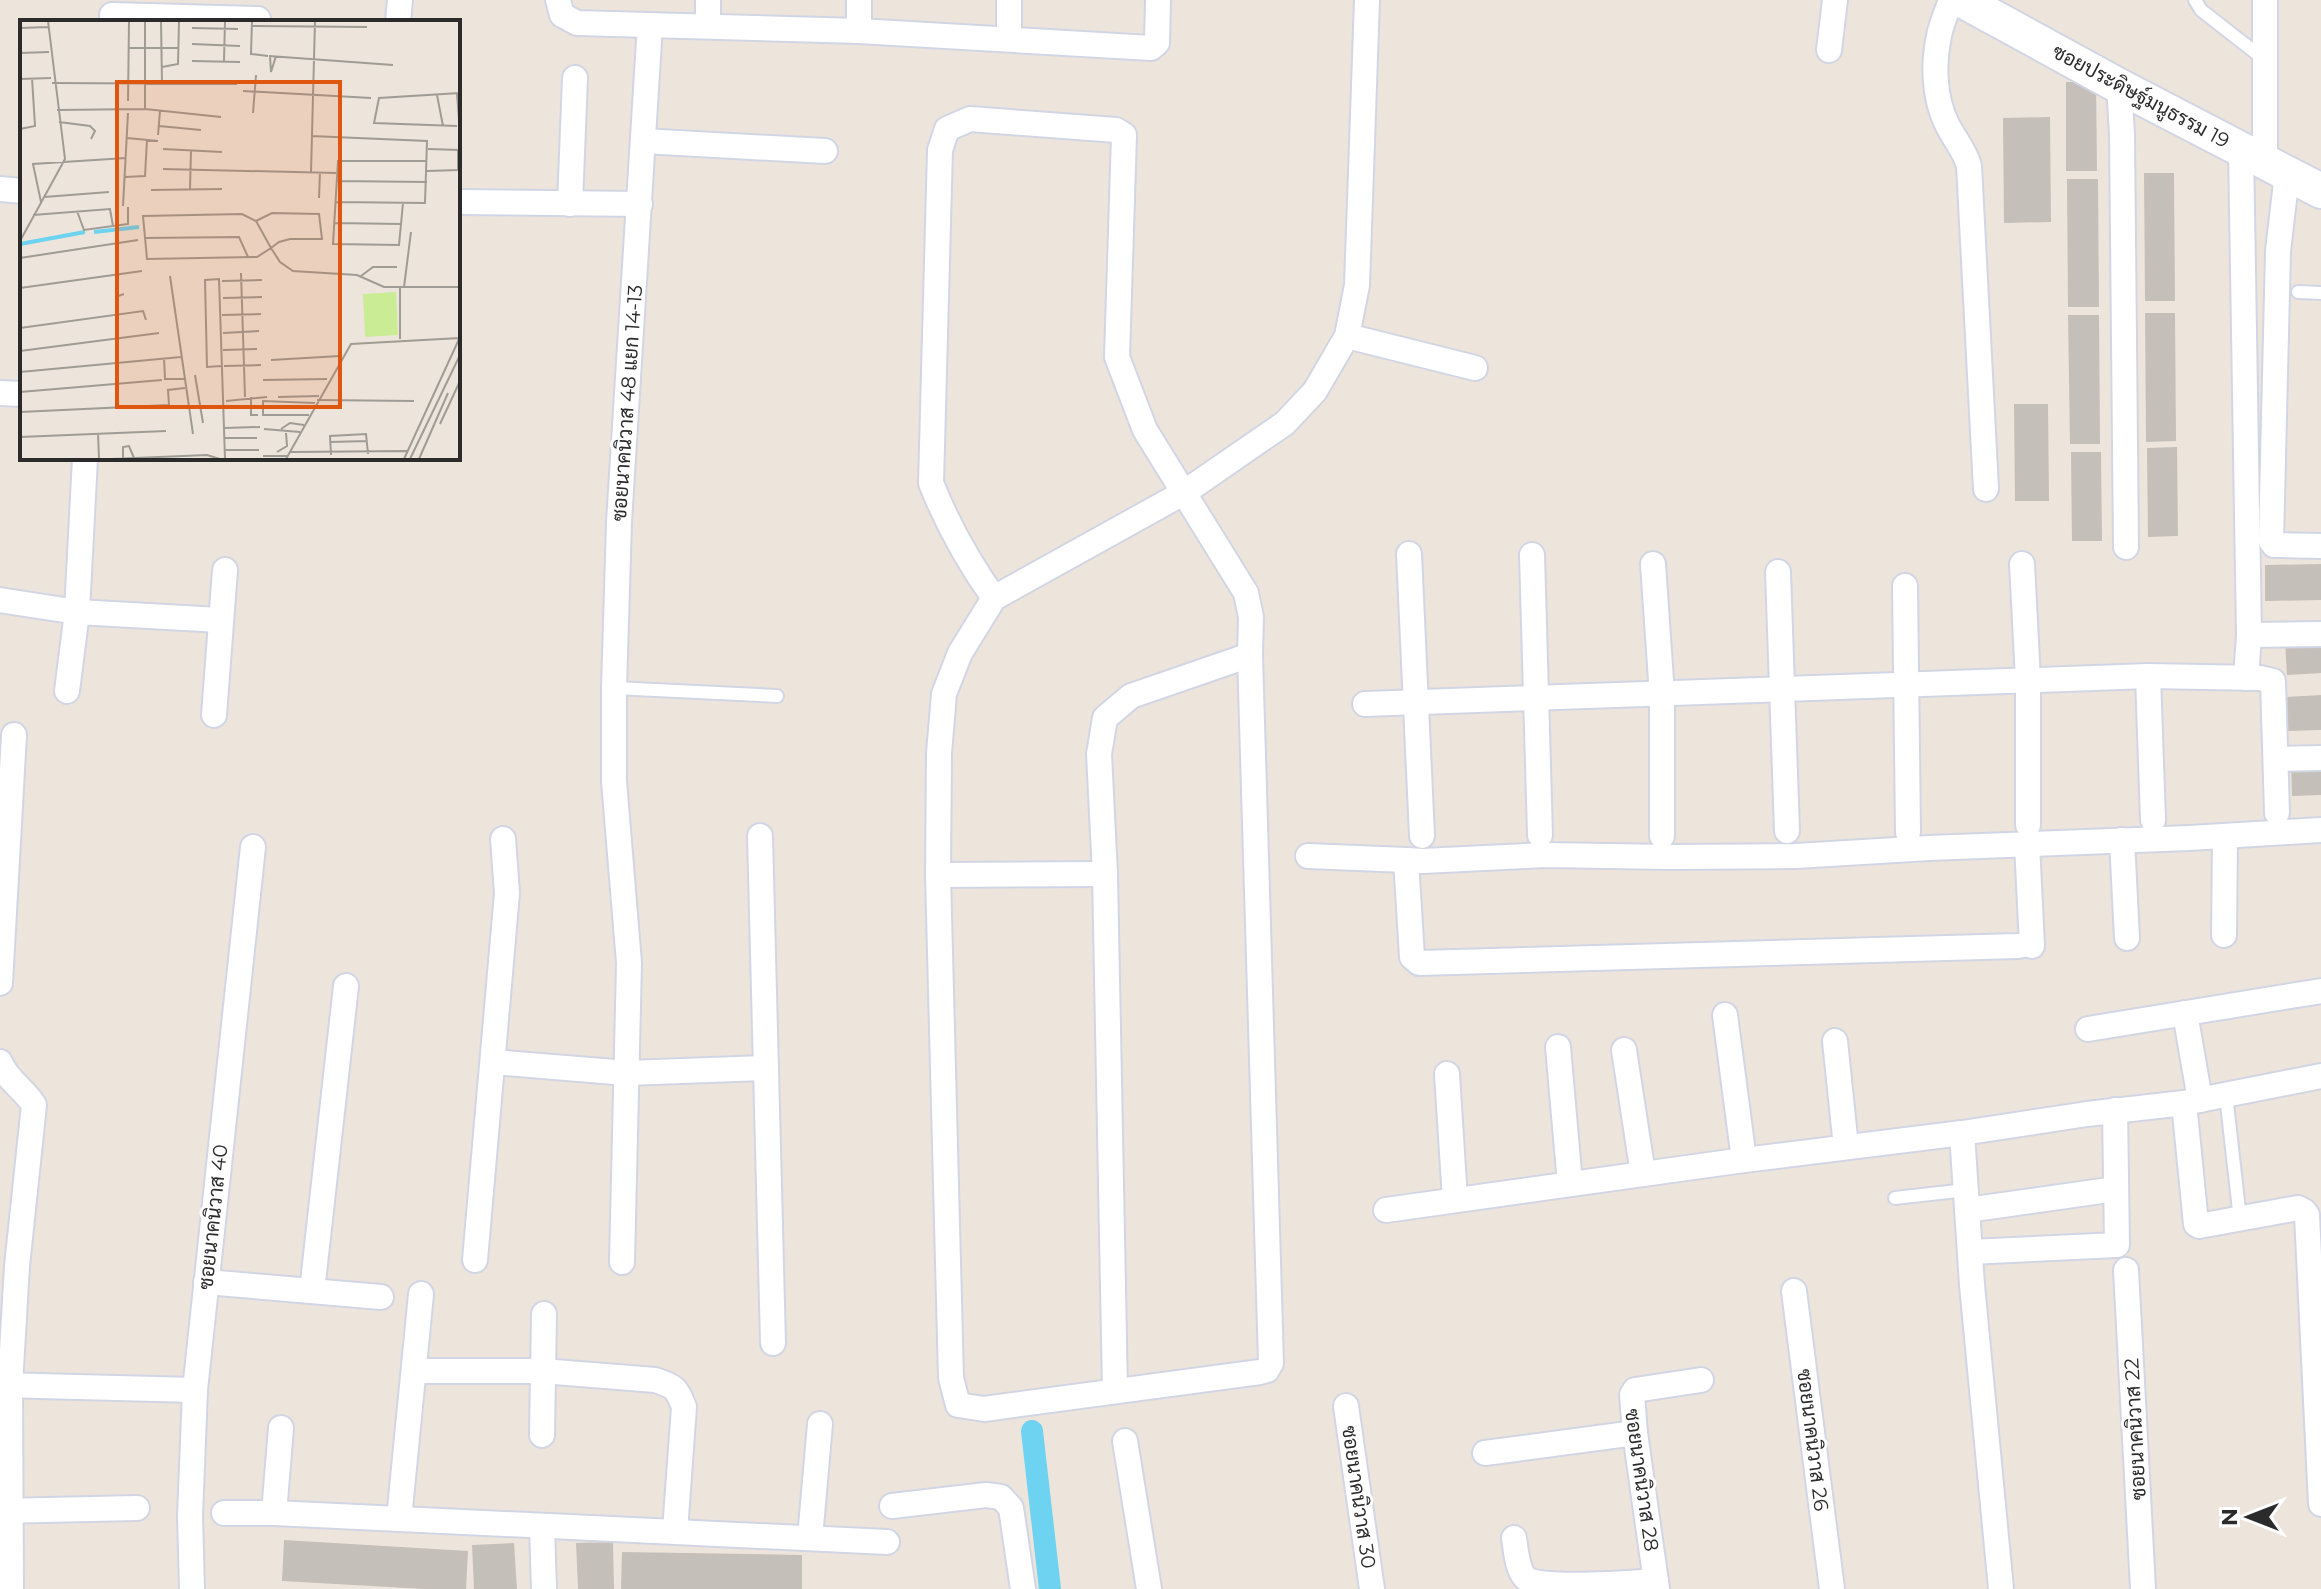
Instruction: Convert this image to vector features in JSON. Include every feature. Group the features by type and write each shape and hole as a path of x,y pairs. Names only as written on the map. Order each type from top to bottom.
{"street":[{"path":"398,20 400,0"},
{"path":"558,0 562,15 577,23 859,31 1151,48 1157,43 1158,0"},
{"path":"708,0 708,25"},
{"path":"859,0 859,31"},
{"path":"1009,0 1009,38"},
{"path":"994,598 960,547 931,483 940,150 947,129 970,119 1116,130 1123,133 1117,357 1145,430 1185,492 1246,593 1251,617 1271,1363 1267,1370 984,1409 958,1405 951,1378 938,875 939,753 944,694 960,653 994,598 1185,492 1285,423 1315,391 1347,336 1357,285 1367,0"},
{"path":"1951,0 1939,35 1935,79 1942,115 1952,137 1966,154 1969,166 1986,489"},
{"name":"ซอยประดิษฐ์มนูธรรม 19","path":"1962,0 2321,191"},
{"path":"2246,678 2264,161 2265,0"},
{"path":"1829,50 1830,2"},
{"path":"112,12 258,19"},
{"name":"ซอยนาคนิวาส 48 แยก 14-13","path":"622,1262 629,963 614,781 614,688 619,522 650,25"},
{"path":"570,204 575,78"},
{"path":"2119,86 2126,547"},
{"path":"643,141 825,151"},
{"path":"2264,161 2278,251 2271,541 2274,545 2321,546"},
{"path":"0,189 20,191"},
{"path":"460,202 640,204"},
{"path":"1347,336 1475,368"},
{"path":"0,393 20,394"},
{"path":"67,691 77,612 85,460"},
{"path":"1409,554 1422,836"},
{"path":"1532,555 1540,835"},
{"path":"1653,564 1662,695 1662,836"},
{"path":"1406,860 1412,957 1419,963 2032,946 2028,680 2022,564"},
{"path":"214,715 225,570"},
{"path":"1778,572 1787,831"},
{"path":"1905,586 1908,832"},
{"path":"0,600 77,612 220,620"},
{"path":"2249,635 2321,634"},
{"path":"1115,1391 1105,874 1099,754 1105,718 1131,696 1250,655"},
{"path":"1365,704 2148,676 2273,681 2277,813"},
{"path":"2148,676 2153,820"},
{"path":"0,983 14,735"},
{"path":"2276,759 2321,758"},
{"path":"1308,856 1423,861 1546,855 1796,856 2028,834 2122,840 2321,830"},
{"path":"760,836 773,1343"},
{"path":"2224,935 2225,836"},
{"path":"475,1260 507,893 503,839"},
{"path":"2122,840 2127,938"},
{"name":"ซอยนาคนิวาส 40","path":"192,1589 190,1516 195,1390 253,847"},
{"path":"938,875 1105,874"},
{"path":"312,1291 346,986"},
{"path":"2088,1029 2321,991"},
{"path":"2185,1013 2192,1102 2194,1221 2199,1226 2298,1208 2307,1215 2321,1504"},
{"path":"1725,1015 1744,1160"},
{"path":"1835,1041 1846,1147"},
{"path":"1558,1047 1570,1184"},
{"path":"1624,1050 1643,1174"},
{"path":"0,1062 3,1071 34,1105 8,1266 6,1511 11,1589"},
{"path":"493,1062 627,1073 766,1068"},
{"path":"1447,1074 1455,1200"},
{"path":"1386,1210 2192,1102 2321,1076"},
{"path":"1970,1252 2117,1245 2115,1110"},
{"path":"1962,1133 2001,1589"},
{"path":"1966,1200 2116,1189"},
{"name":"ซอยนาคนิวาส 22","path":"2126,1270 2143,1589"},
{"path":"206,1282 381,1297"},
{"name":"ซอยนาคนิวาส 26","path":"1794,1291 1832,1589"},
{"path":"399,1519 421,1294"},
{"path":"542,1435 544,1314"},
{"path":"414,1371 542,1371 655,1380 669,1384 678,1391 684,1407 675,1531"},
{"name":"ซอยนาคนิวาส 28","path":"1656,1585 1631,1400 1635,1390 1701,1380"},
{"path":"5,1385 195,1390"},
{"name":"ซอยนาคนิวาส 30","path":"1346,1406 1372,1589"},
{"path":"810,1538 820,1424"},
{"path":"274,1513 281,1428"},
{"path":"1485,1453 1635,1433"},
{"path":"1125,1441 1149,1589"},
{"path":"892,1506 986,1495 1001,1497 1011,1508 1023,1589"},
{"path":"6,1511 137,1508"},
{"path":"224,1513 887,1542"},
{"path":"542,1527 544,1589"},
{"path":"1514,1538 1521,1572 1527,1580 1562,1587 1656,1585"}],"lane":[{"path":"2195,0 2201,10 2265,60"},
{"path":"2298,292 2321,293"},
{"path":"614,688 777,696"},
{"path":"2226,1095 2240,1219"},
{"path":"1895,1198 1966,1200"}],"building":[{"path":"2066,82 2096,82 2097,171 2066,171"},
{"path":"2050,117 2051,222 2004,223 2003,118"},
{"path":"2144,173 2174,173 2175,301 2145,301"},
{"path":"2067,179 2098,179 2099,307 2068,307"},
{"path":"2145,313 2175,313 2176,441 2146,442"},
{"path":"2068,315 2099,315 2100,444 2070,444"},
{"path":"2014,404 2048,404 2049,501 2015,501"},
{"path":"2177,447 2178,536 2148,537 2147,448"},
{"path":"2071,452 2101,452 2102,541 2072,541"},
{"path":"2321,564 2321,600 2265,601 2265,565"},
{"path":"2285,642 2321,642 2321,673 2287,675"},
{"path":"2321,695 2321,730 2288,731 2286,697"},
{"path":"2321,761 2321,795 2292,796 2291,762"},
{"path":"284,1540 468,1551 466,1589 282,1581"},
{"path":"613,1542 614,1589 578,1589 576,1543"},
{"path":"514,1543 517,1589 474,1589 472,1545"},
{"path":"622,1552 802,1555 802,1589 621,1589"}],"waterway":[{"path":"1032,1431 1050,1589"}]}
